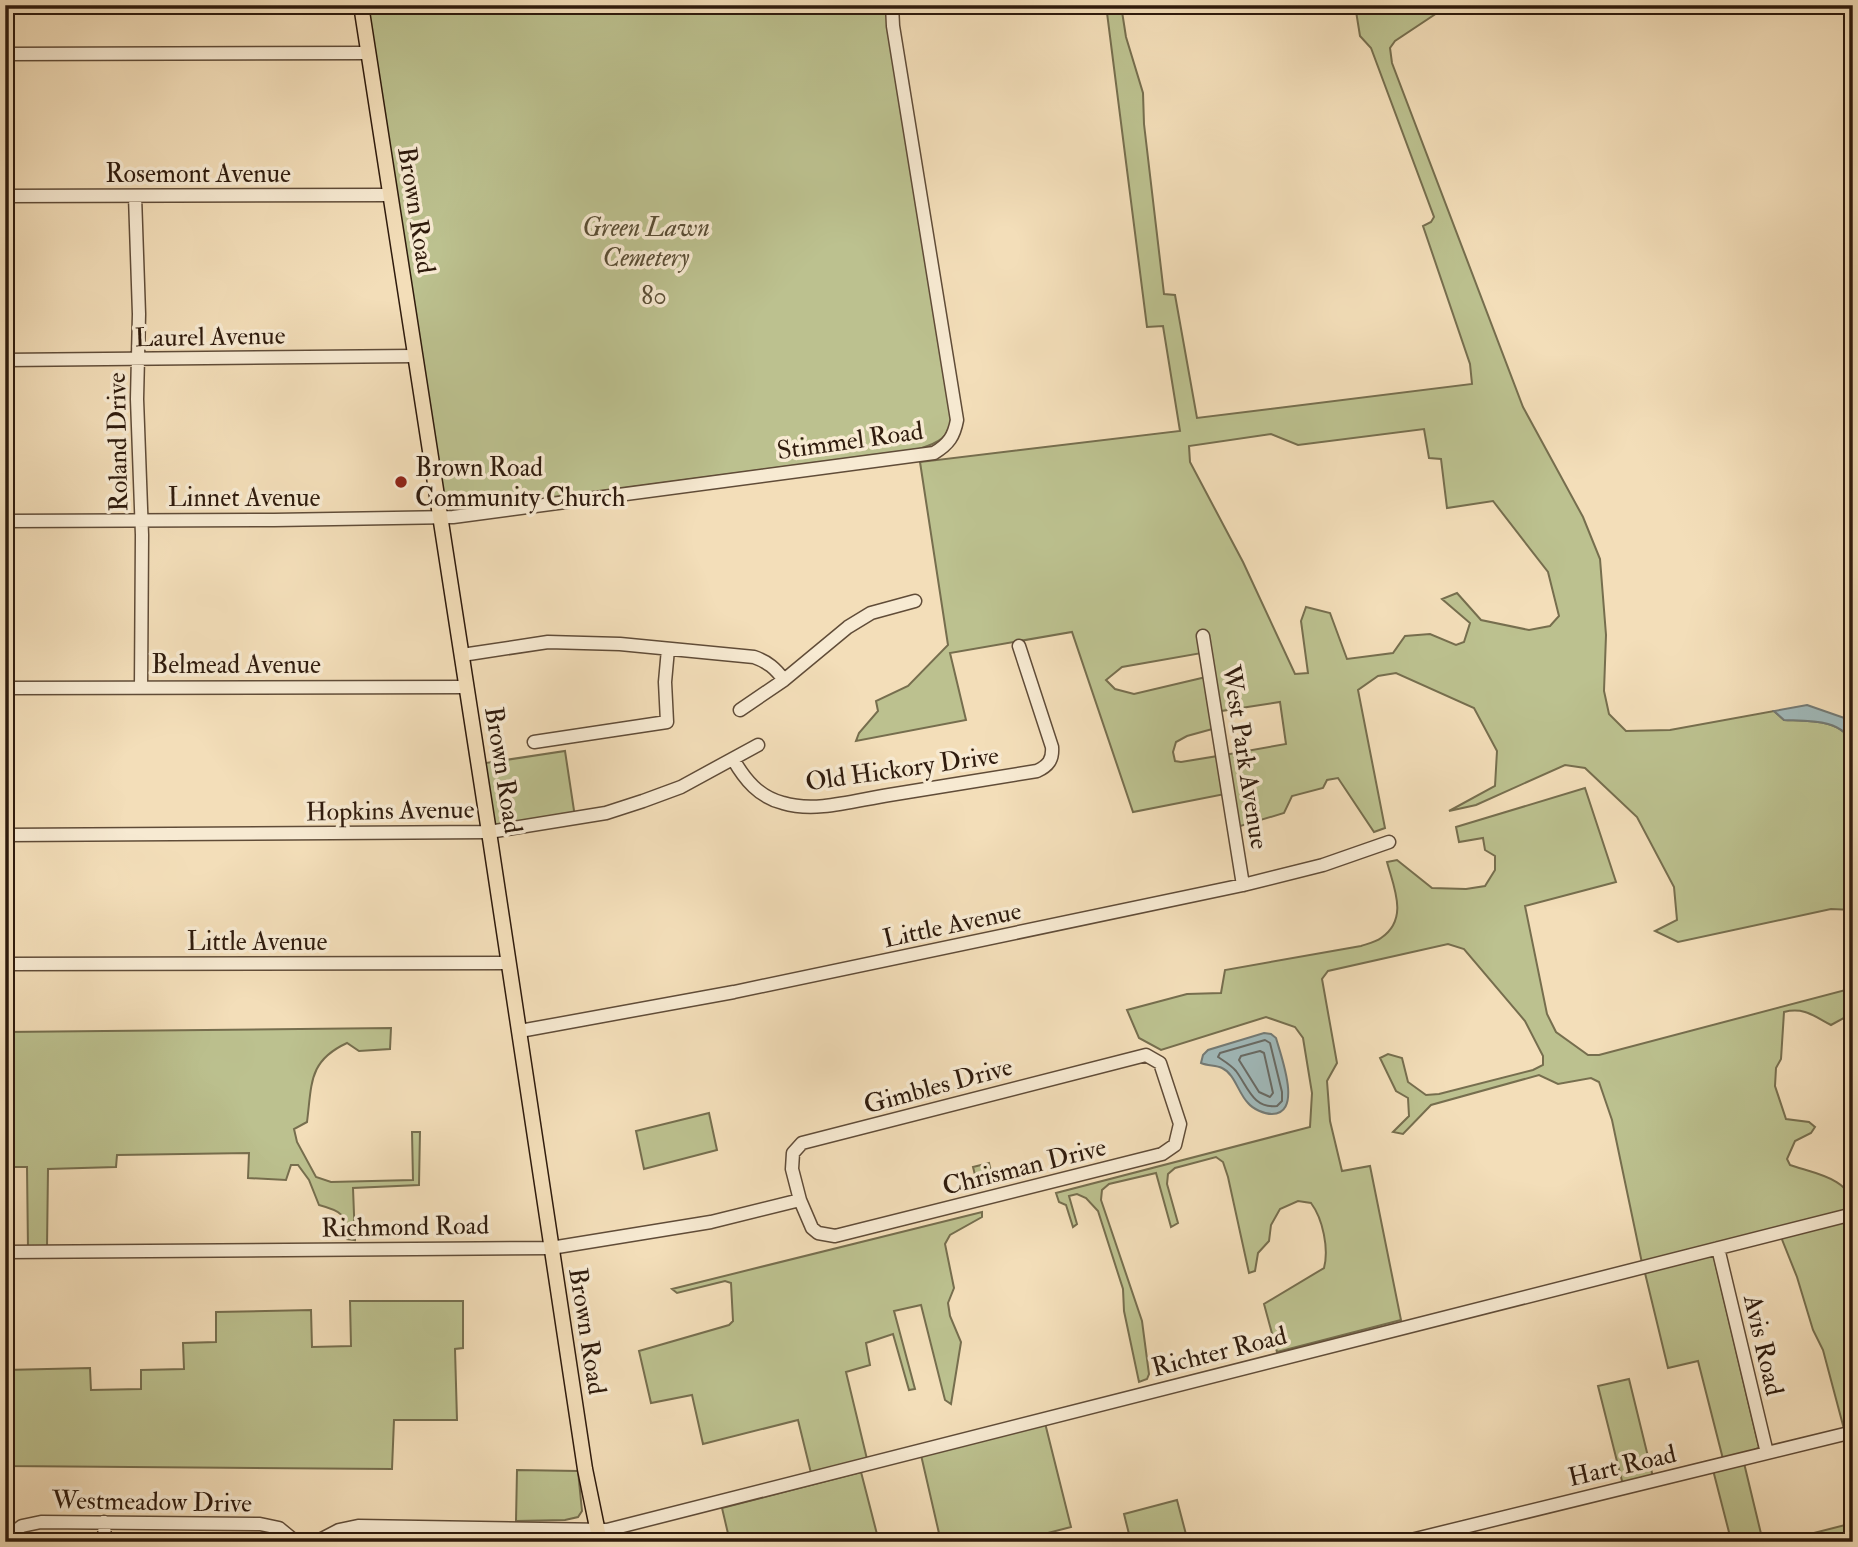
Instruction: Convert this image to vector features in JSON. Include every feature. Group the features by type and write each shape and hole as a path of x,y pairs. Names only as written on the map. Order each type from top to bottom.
{"main road":[{"name":"Brown Road","path":"361,5 520,1031 584,1469 598,1536"}],"street":[{"name":"Stimmel Road","path":"440,517 934,453 946,446 955,434 957,419 893,26 892,5"},
{"path":"5,54 368,53"},
{"name":"Rosemont Avenue","path":"5,196 390,195"},
{"name":"Roland Drive","path":"135,196 139,314 137,360 141,687"},
{"name":"Laurel Avenue","path":"5,360 415,356"},
{"name":"Linnet Avenue","path":"5,521 440,517"},
{"path":"740,710 783,680 848,627 871,613 915,601"},
{"name":"West Park Avenue","path":"1203,636 1244,885"},
{"path":"462,655 548,642 668,649 754,657 775,668 783,680"},
{"name":"Old Hickory Drive","path":"733,759 748,781 763,795 781,803 800,806 847,802 1045,768 1051,761 1052,747 1019,646"},
{"path":"534,742 667,722 665,682 668,649"},
{"name":"Belmead Avenue","path":"5,688 467,687"},
{"name":"Hopkins Avenue","path":"5,835 489,832 606,813 681,787 758,744"},
{"name":"Little Avenue","path":"520,1031 734,992 1244,885 1323,865 1389,842"},
{"name":"Little Avenue","path":"5,964 508,962"},
{"name":"Chrisman Drive","path":"800,1200 812,1228 818,1233 835,1236 1162,1154 1175,1145 1180,1124 1160,1063 1146,1055"},
{"name":"Gimbles Drive","path":"800,1200 792,1170 793,1153 802,1143 1146,1055"},
{"name":"Richmond Road","path":"5,1252 551,1248 711,1222 800,1200"},
{"name":"Richter Road","path":"598,1536 607,1530 1853,1214"},
{"name":"Avis Road","path":"1718,1248 1767,1453"},
{"name":"Hart Road","path":"1403,1542 1853,1432"},
{"name":"Westmeadow Drive","path":"6,1537 22,1526 41,1522 260,1524 279,1528 296,1542"},
{"path":"104,1522 105,1542"},
{"path":"316,1542 339,1530 358,1526 598,1536"}],"green space":[{"name":"Green Lawn Cemetery","path":"366,5 885,5 951,417 945,435 937,442 919,449 451,511 443,497"},
{"path":"1106,5 1121,5 1126,37 1143,93 1144,124 1164,294 1175,295 1197,418 1472,384 1470,364 1423,226 1434,217 1371,48 1360,36 1355,5 1449,5 1395,41 1390,48 1392,63 1523,407 1583,517 1600,559 1606,635 1604,691 1609,714 1626,731 1670,730 1774,711 1784,720 1813,721 1833,725 1841,730 1853,745 1853,846 1845,854 1847,869 1853,876 1853,910 1831,909 1678,942 1655,931 1677,920 1674,887 1637,817 1585,768 1565,765 1476,805 1449,811 1495,786 1497,751 1474,708 1396,673 1378,676 1358,690 1385,828 1374,832 1338,778 1327,780 1323,788 1292,796 1284,813 1237,827 1224,755 1286,744 1280,702 1221,711 1207,632 1202,653 1122,667 1106,680 1115,689 1134,694 1206,677 1216,728 1176,742 1173,752 1175,761 1181,762 1218,756 1225,794 1133,812 1072,632 950,653 966,720 856,741 859,733 878,711 876,701 908,686 948,645 920,462 1180,431 1163,326 1147,327","holes":["1424,429 1429,458 1441,459 1447,508 1493,501 1548,572 1559,616 1550,626 1529,630 1481,620 1457,593 1442,599 1470,623 1464,642 1456,645 1430,634 1405,636 1393,653 1347,659 1330,613 1306,607 1301,621 1308,673 1295,674 1243,562 1190,462 1189,446 1271,434 1298,445"]},
{"path":"565,751 575,817 491,830 479,764"},
{"path":"1585,788 1616,882 1525,906 1547,1014 1556,1032 1588,1055 1599,1055 1853,988 1853,1013 1831,1025 1803,1012 1784,1012 1781,1059 1776,1068 1775,1086 1786,1119 1809,1122 1815,1127 1811,1133 1795,1141 1787,1159 1790,1165 1820,1174 1839,1184 1846,1190 1853,1209 1642,1263 1612,1120 1599,1082 1591,1078 1558,1084 1539,1075 1431,1105 1403,1134 1393,1132 1409,1116 1408,1098 1396,1091 1380,1058 1388,1054 1402,1058 1408,1082 1426,1095 1533,1070 1543,1065 1543,1056 1525,1021 1464,949 1448,944 1328,971 1322,979 1337,1063 1327,1081 1330,1121 1342,1171 1370,1166 1401,1320 1277,1352 1264,1304 1324,1268 1326,1252 1322,1226 1311,1203 1298,1201 1280,1209 1271,1225 1269,1241 1258,1253 1255,1271 1249,1273 1228,1177 1223,1162 1216,1157 1175,1168 1168,1174 1167,1184 1178,1223 1171,1227 1156,1173 1109,1184 1102,1190 1101,1200 1142,1321 1149,1374 1147,1379 1139,1382 1124,1311 1123,1289 1098,1211 1086,1198 1077,1194 1069,1196 1077,1224 1073,1227 1066,1205 1059,1202 1056,1193 1310,1127 1312,1093 1303,1038 1295,1027 1266,1017 1161,1050 1139,1038 1127,1010 1187,994 1221,993 1225,970 1377,941 1390,930 1397,912 1396,892 1387,862 1397,860 1432,888 1466,889 1485,886 1495,870 1495,856 1485,850 1483,838 1459,842 1456,827"},
{"path":"391,1028 390,1049 359,1051 347,1043 325,1058 314,1075 307,1122 294,1129 297,1142 316,1177 331,1182 413,1180 412,1132 420,1132 419,1185 353,1188 355,1240 347,1239 342,1215 319,1205 309,1180 298,1165 291,1165 286,1180 248,1178 249,1153 117,1155 116,1167 48,1169 47,1247 28,1248 27,1167 5,1167 5,1032"},
{"path":"709,1113 717,1150 644,1169 636,1131"},
{"path":"989,1163 993,1179 977,1183 973,1167"},
{"path":"982,1212 982,1217 950,1235 945,1244 954,1288 948,1303 950,1316 961,1342 951,1404 945,1400 921,1305 894,1311 915,1389 909,1390 893,1334 866,1343 870,1365 846,1372 867,1459 811,1473 798,1420 703,1444 692,1395 651,1403 639,1351 729,1325 733,1321 731,1283 725,1281 677,1293 672,1289"},
{"path":"1853,1219 1853,1426 1844,1429 1823,1350 1813,1330 1797,1277 1781,1237"},
{"path":"1713,1253 1759,1447 1751,1452 1723,1459 1698,1361 1668,1368 1644,1269"},
{"path":"350,1301 463,1301 463,1348 455,1349 457,1420 394,1420 392,1469 5,1466 5,1370 90,1368 91,1390 141,1389 141,1370 184,1369 183,1343 216,1342 216,1312 311,1310 312,1347 351,1346"},
{"path":"1629,1379 1653,1477 1623,1485 1598,1386"},
{"path":"1045,1423 1071,1527 1013,1542 941,1542 921,1455"},
{"path":"1744,1463 1763,1542 1728,1542 1731,1540 1713,1470"},
{"path":"517,1470 578,1471 582,1511 578,1517 565,1520 516,1521"},
{"path":"861,1472 879,1542 730,1542 722,1508"},
{"path":"1177,1500 1188,1542 1131,1542 1124,1514"},
{"path":"1853,1523 1853,1542 1803,1542 1802,1536"},
{"path":"360,1530 565,1534 587,1537 591,1542 361,1542"}],"water":[{"path":"1807,705 1853,721 1853,745 1848,736 1833,725 1784,720 1774,711"},
{"path":"1264,1033 1276,1038 1288,1083 1286,1105 1281,1111 1272,1114 1250,1105 1226,1071 1201,1063 1208,1050"}],"place":[{"name":"Brown Road Community Church","path":"401,482"}],"park label":[{"name":"80","path":"654,295"}]}
